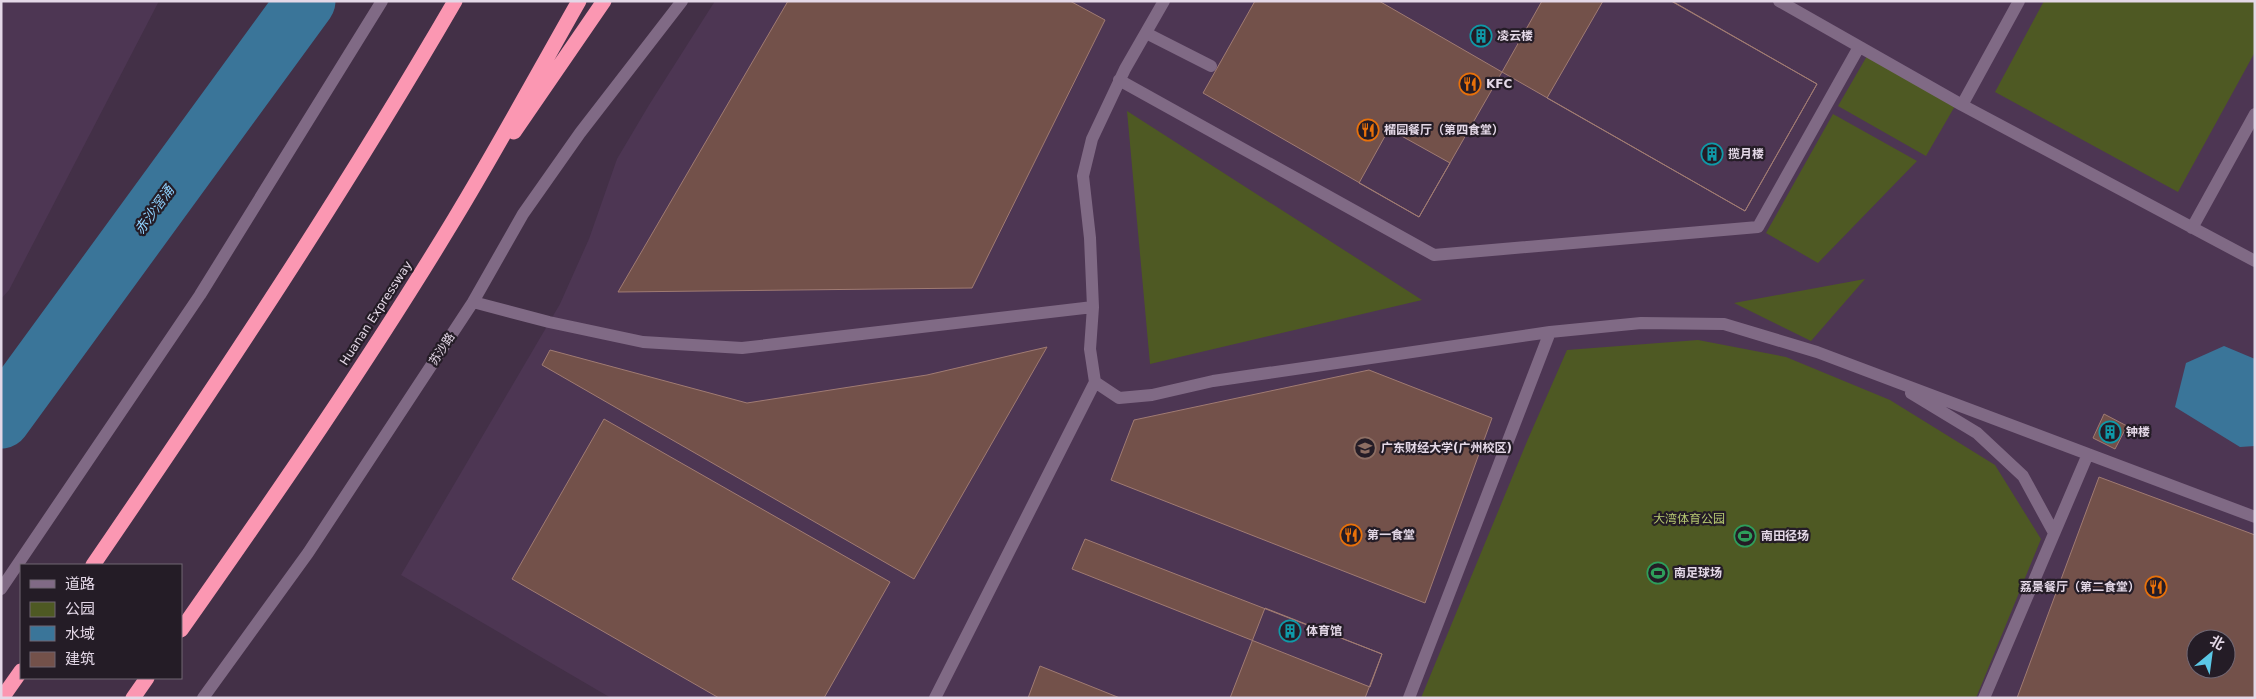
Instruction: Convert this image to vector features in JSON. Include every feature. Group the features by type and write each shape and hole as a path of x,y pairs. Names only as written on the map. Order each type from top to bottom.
{"highway":[{"path":"94,564 274,293 396,103 455,1"},
{"name":"Huanan Expressway","path":"182,629 248,536 352,379 455,218 579,1"},
{"path":"455,218 604,1"},
{"path":"2,698 20,672"},
{"path":"133,698 146,679"}],"street":[{"path":"1,589 200,295 382,1"},
{"name":"苏沙路","path":"203,698 308,553 474,302 523,214 580,133 682,1"},
{"path":"935,698 1095,382 1090,349 1093,307 1090,238 1083,176 1092,139 1119,80 1164,1"},
{"path":"1779,1 1962,105 2255,261"},
{"path":"1962,105 2019,1"},
{"path":"1146,33 1211,66"},
{"path":"1119,80 1434,255 1758,227 1859,46"},
{"path":"2192,228 2255,114"},
{"path":"474,302 549,322 643,342 742,348 1093,307"},
{"path":"1095,382 1119,398 1152,395 1213,381 1550,332 1641,323 1724,324 1817,352 2255,517"},
{"path":"1409,698 1550,332"},
{"path":"1817,352 1908,392 1977,433 2023,476 2054,533"},
{"path":"1984,698 2088,454"}],"shaded area":[{"path":"1,1 159,1 9,290 1,299"},
{"name":"广东财经大学(广州校区)","path":"715,1 2255,1 2255,698 611,698 401,575 560,304 589,239 617,159"}],"green space":[{"path":"2044,1 2255,1 2255,52 2178,192 1995,92"},
{"path":"1867,56 1955,106 1926,156 1838,106"},
{"path":"1127,111 1422,300 1150,364"},
{"path":"1833,114 1917,161 1818,263 1766,233"},
{"path":"1865,279 1811,341 1734,303"},
{"name":"南田径场","path":"1698,340 1786,357 1890,400 1995,465 2041,539 1976,698 1421,698 1528,439 1567,350"}],"water":[{"path":"2224,346 2255,359 2255,446 2240,447 2175,407 2186,363"}],"building":[{"path":"788,1 1070,1 1105,20 972,288 618,292"},
{"name":"榴园餐厅（第四食堂）","path":"1255,1 1672,1 1817,84 1745,211 1502,72 1419,217 1203,93"},
{"name":"凌云楼","path":"1379,1 1542,1 1502,72"},
{"name":"揽月楼","path":"1603,1 1671,1 1817,84 1745,211 1547,98"},
{"path":"1389,129 1450,163 1419,217 1359,183"},
{"path":"1047,347 914,579 542,365 550,350 747,403 927,375"},
{"name":"第一食堂","path":"1369,370 1492,418 1425,603 1111,480 1134,420"},
{"name":"钟楼","path":"2104,414 2127,426 2115,449 2093,438"},
{"path":"604,419 890,582 824,698 719,698 512,579"},
{"name":"荔景餐厅（第二食堂）","path":"2099,477 2255,535 2255,698 2017,698"},
{"path":"1085,539 1382,654 1370,687 1072,569"},
{"name":"体育馆","path":"1265,608 1382,654 1365,698 1230,698"},
{"path":"1040,666 1120,698 1028,698"}],"waterway":[{"name":"赤沙滘涌","path":"1,419 306,1"}],"place":[{"name":"凌云楼","path":"1481,36"},
{"name":"KFC","path":"1470,84"},
{"name":"榴园餐厅（第四食堂）","path":"1368,130"},
{"name":"揽月楼","path":"1712,154"},
{"name":"钟楼","path":"2110,432"},
{"name":"广东财经大学(广州校区)","path":"1365,448"},
{"name":"第一食堂","path":"1351,535"},
{"name":"南田径场","path":"1745,536"},
{"name":"南足球场","path":"1658,573"},
{"name":"荔景餐厅（第二食堂）","path":"2156,587"},
{"name":"体育馆","path":"1290,631"}],"park label":[{"name":"大湾体育公园","path":"1689,519"}]}
